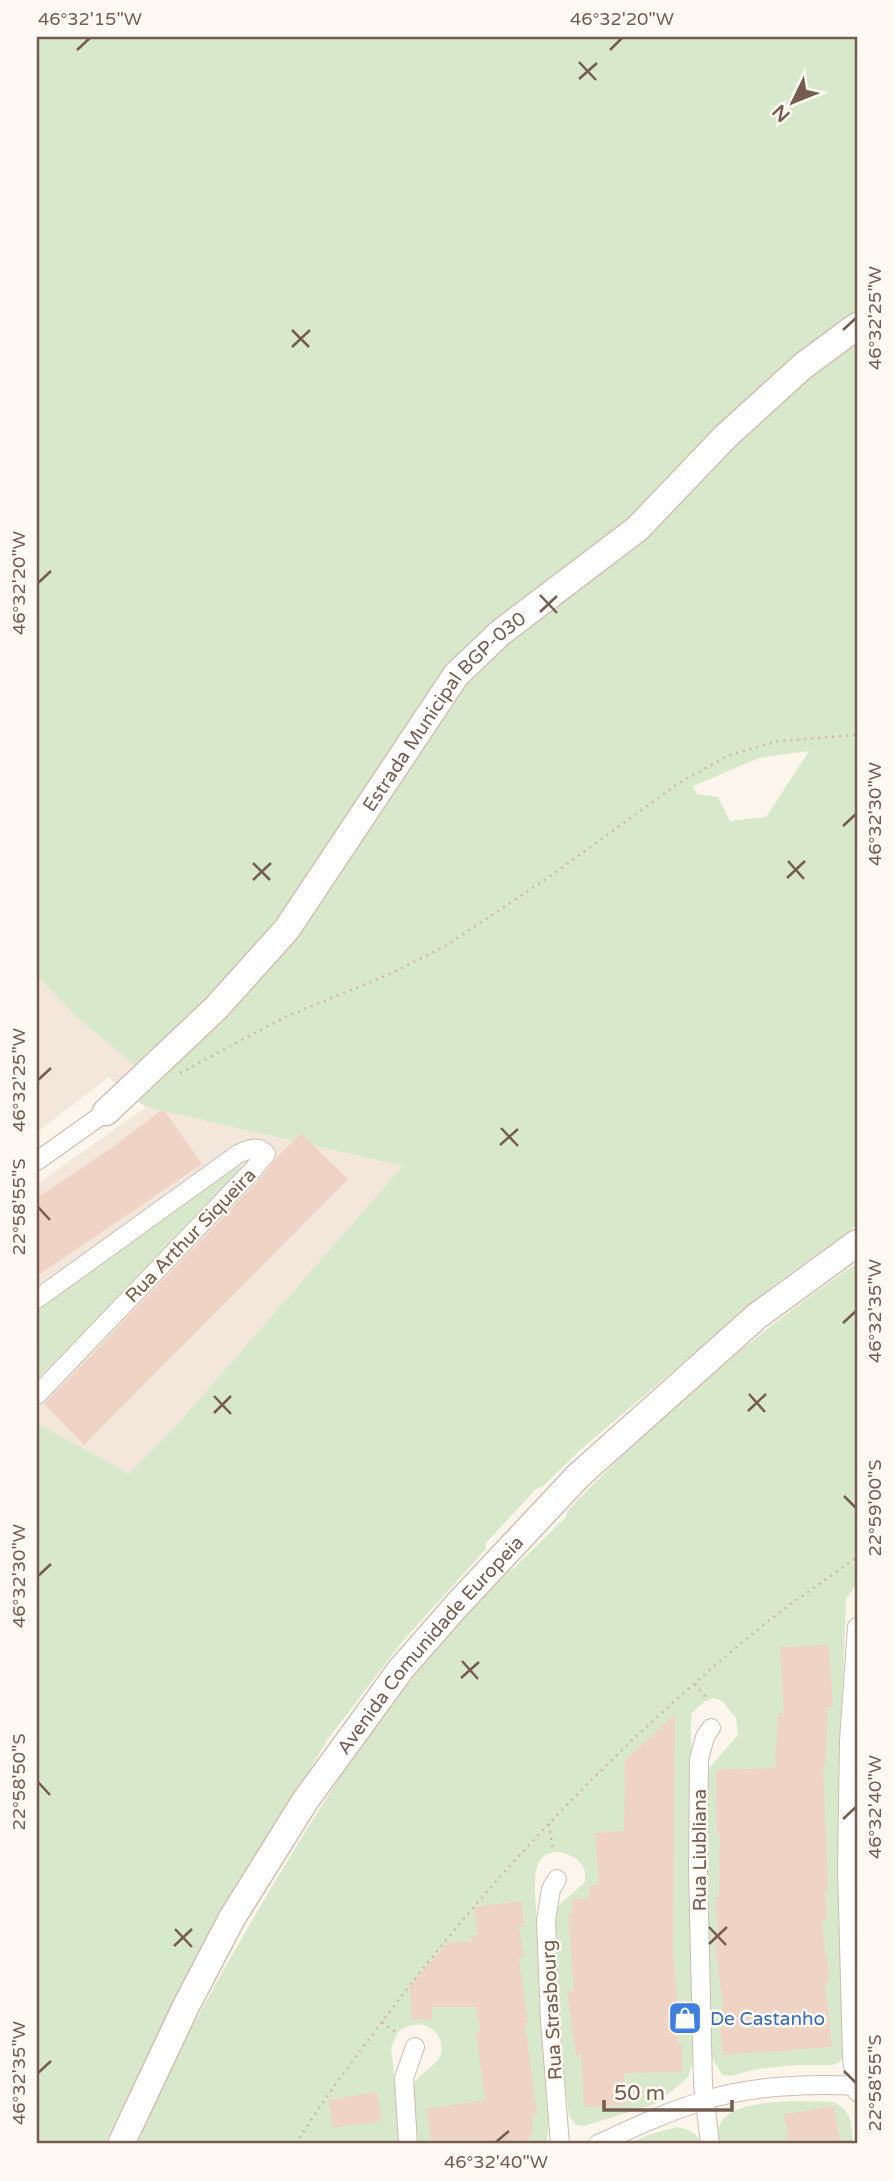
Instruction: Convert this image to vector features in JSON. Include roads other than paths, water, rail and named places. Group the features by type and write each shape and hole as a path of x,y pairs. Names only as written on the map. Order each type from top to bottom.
{"street":[{"name":"Estrada Municipal BGP-030","path":"106,1112 216,1008 287,929 456,675 500,633 637,529 736,427 803,366 857,326"},
{"path":"37,1161 106,1112"},
{"name":"Rua Arthur Siqueira","path":"37,1299 238,1154 256,1147 265,1154 252,1171 37,1395"},
{"name":"Avenida Comunidade Europeia","path":"121,2144 232,1918 305,1801 401,1669 579,1475 757,1315 857,1243"},
{"path":"857,1627 849,1741 847,1868 852,2058 857,2092"},
{"name":"Rua Liubliana","path":"710,2144 703,2084 698,1870 699,1759 705,1737 711,1728"},
{"name":"Rua Strasbourg","path":"557,1878 551,1889 546,1921 550,2021 560,2144"},
{"path":"408,2144 404,2078 415,2046"},
{"path":"598,2144 653,2118 705,2100 795,2085 857,2086"}],"place":[{"name":"De Castanho","path":"685,2018"}]}
